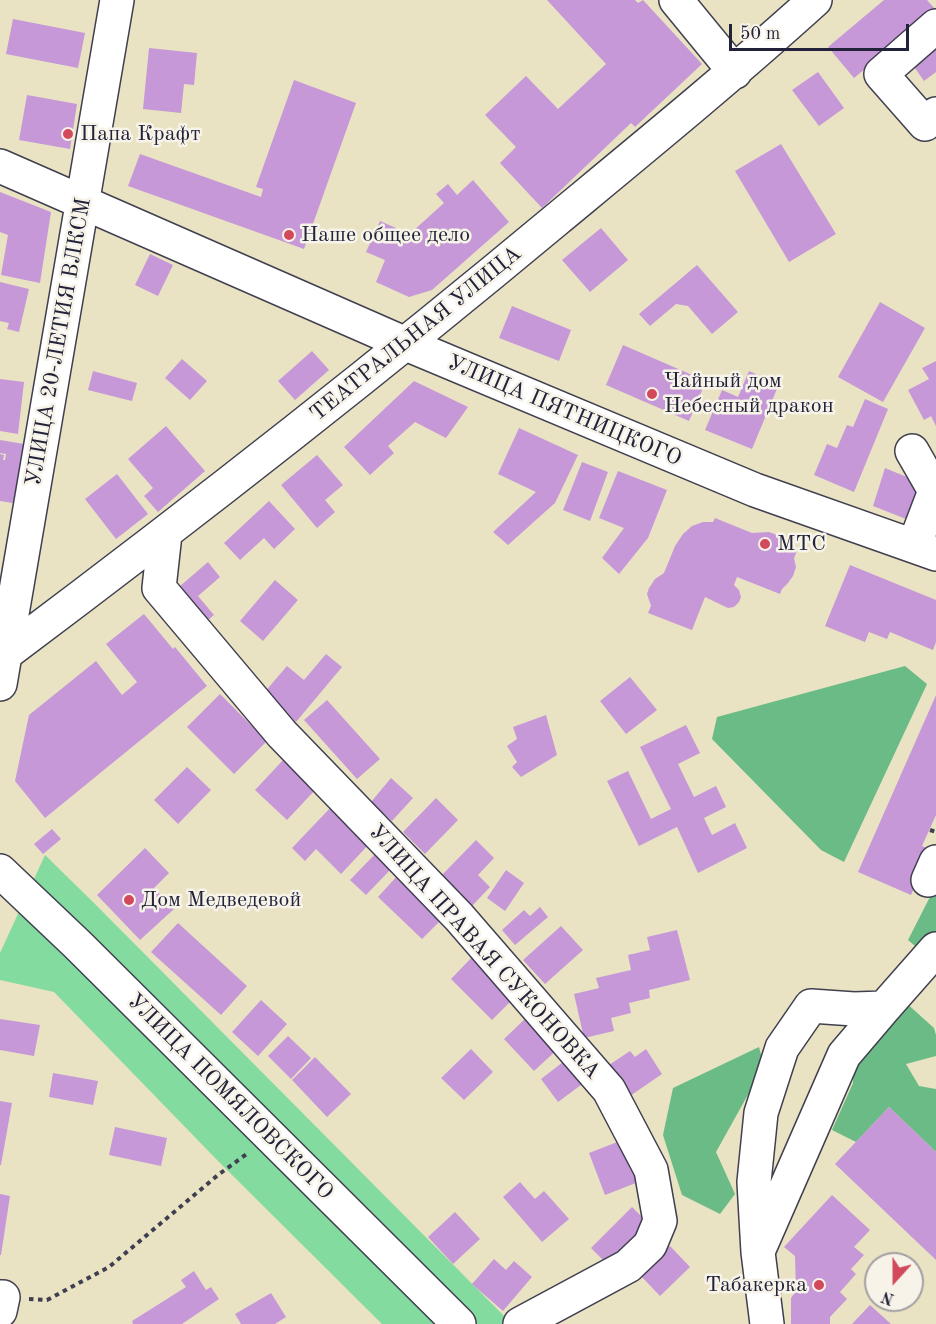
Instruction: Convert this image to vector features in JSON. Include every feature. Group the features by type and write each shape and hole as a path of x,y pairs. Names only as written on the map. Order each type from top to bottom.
{"street":[{"name":"УЛИЦА 20-ЛЕТИЯ ВЛКСМ","path":"2,669 117,0"},
{"path":"676,0 735,72"},
{"name":"ТЕАТРАЛЬНАЯ УЛИЦА","path":"2,669 165,534 406,344 735,72 815,0"},
{"path":"936,26 881,74 924,124 936,114"},
{"name":"УЛИЦА ПЯТНИЦКОГО","path":"0,166 406,344 755,490 925,550"},
{"path":"912,451 935,491 925,550"},
{"name":"УЛИЦА ПРАВАЯ СУКОНОВКА","path":"165,534 159,588 282,734 459,917 609,1090 651,1170 660,1221 650,1245 628,1266 520,1324"},
{"name":"УЛИЦА ПОМЯЛОВСКОГО","path":"0,871 78,945 459,1324"},
{"path":"758,1252 844,1055 936,949"},
{"path":"767,1324 758,1252 754,1182 761,1113 782,1048 811,1006 854,1009 884,1008"}],"path":[{"path":"930,830 936,832"},
{"path":"1,1302 47,1300 109,1267 218,1175 271,1137"}],"green space":[{"path":"905,666 927,684 844,862 821,850 712,739 717,717"},
{"path":"45,855 512,1324 382,1324 219,1162 54,992 0,980 0,953"},
{"path":"936,885 936,935 922,952 908,940"},
{"path":"904,1001 934,1028 936,1035 936,1056 906,1064 919,1086 936,1089 936,1152 889,1107 856,1142 832,1130 853,1083 854,1063"},
{"path":"759,1047 764,1066 716,1152 735,1194 720,1214 682,1195 663,1135 673,1088"}],"building":[{"path":"547,0 635,0 638,3 643,0 702,64 635,127 631,123 542,208 500,163 516,147 485,115 526,76 558,109 606,64"},
{"path":"884,0 927,0 936,10 854,78 828,47"},
{"path":"13,19 85,33 78,68 6,54"},
{"path":"936,42 936,72 924,81 910,61"},
{"path":"149,48 197,53 194,85 184,84 181,113 143,109"},
{"path":"818,72 844,108 819,126 792,90"},
{"path":"294,80 356,103 304,249 128,186 140,154 261,197 263,189 256,187"},
{"path":"27,95 77,104 70,149 19,140"},
{"path":"781,144 836,234 789,262 735,171"},
{"path":"473,180 509,222 432,290 409,297 376,282 385,260 366,252 380,221 396,228 393,235 403,240 444,203 436,194 448,184 457,195"},
{"path":"0,192 51,212 40,283 1,275 8,235 0,232"},
{"path":"601,228 628,260 590,292 562,260"},
{"path":"150,254 173,265 158,296 135,285"},
{"path":"697,265 738,312 712,334 688,306 676,304 650,326 639,314"},
{"path":"0,282 29,289 19,332 7,329 9,323 0,321"},
{"path":"880,302 925,328 883,402 838,377"},
{"path":"512,306 571,330 559,361 499,338"},
{"path":"623,345 706,381 689,421 606,385"},
{"path":"312,351 329,370 295,400 278,381"},
{"path":"182,359 207,381 190,400 165,378"},
{"path":"936,361 936,426 931,416 924,420 908,390 929,379 922,368"},
{"path":"93,371 137,383 132,401 88,390"},
{"path":"749,371 779,384 752,449 705,430 722,390 738,397"},
{"path":"0,379 24,382 18,434 0,431"},
{"path":"414,381 468,407 446,438 415,422 388,446 394,453 370,475 344,447"},
{"path":"865,399 888,409 854,492 814,475 827,444 837,448 847,425 853,427"},
{"path":"166,426 205,471 158,512 144,496 153,488 128,459"},
{"path":"519,428 578,455 555,503 508,545 493,532 536,492 498,474"},
{"path":"0,440 24,444 13,503 0,501 0,454 4,455 3,460 5,460 6,454 0,453"},
{"path":"317,455 343,485 325,500 335,512 317,528 281,485"},
{"path":"582,462 608,472 590,521 563,510"},
{"path":"885,468 926,485 911,521 873,506"},
{"path":"618,471 667,490 648,538 619,574 602,558 624,528 599,518"},
{"path":"117,474 148,514 116,539 85,499"},
{"path":"269,501 295,529 274,549 264,538 240,560 224,543"},
{"path":"715,518 752,533 769,532 777,535 791,549 797,551 794,558 796,567 793,576 780,594 737,577 734,585 739,590 741,597 739,602 734,607 728,608 705,597 692,630 648,613 651,606 647,594 649,588 655,579 664,573 675,546 683,534 692,526 703,522 713,522"},
{"path":"208,562 220,577 198,596 214,615 200,627 172,593"},
{"path":"850,565 936,600 936,642 933,650 890,632 887,639 869,632 865,642 825,626"},
{"path":"275,580 298,600 263,641 240,621"},
{"path":"144,614 207,686 45,818 15,781 29,715 96,661 122,695 137,682 106,644"},
{"path":"326,654 342,667 296,722 263,694 287,666 304,680"},
{"path":"630,677 657,710 626,734 600,701"},
{"path":"220,694 267,741 234,774 187,727"},
{"path":"936,695 936,815 922,846 931,850 911,895 858,872"},
{"path":"327,700 380,759 357,779 304,720"},
{"path":"546,715 557,755 521,777 512,767 517,762 507,746 517,739 513,727"},
{"path":"686,725 700,753 678,764 694,797 716,786 726,807 704,818 712,835 735,823 747,848 698,873 677,827 639,846 607,781 628,771 651,819 671,809 640,747"},
{"path":"284,759 316,789 287,820 255,790"},
{"path":"187,767 211,790 178,824 154,800"},
{"path":"391,778 413,798 392,821 371,802"},
{"path":"436,798 458,820 425,854 403,832"},
{"path":"333,805 371,842 341,874 316,849 305,861 292,848"},
{"path":"52,829 61,839 43,854 34,844"},
{"path":"476,840 494,858 478,875 490,887 472,906 441,876"},
{"path":"145,848 169,873 154,888 174,909 140,940 97,895"},
{"path":"378,851 394,866 366,895 350,880"},
{"path":"506,870 524,883 505,911 487,898"},
{"path":"398,875 443,918 422,939 378,897"},
{"path":"540,907 548,917 515,945 502,930 524,910 530,916"},
{"path":"178,923 247,986 221,1015 151,952"},
{"path":"561,926 583,950 545,984 523,960"},
{"path":"677,930 690,980 649,990 650,998 629,1003 631,1013 611,1018 614,1031 584,1038 574,994 599,988 596,978 631,970 628,955 650,950 647,937"},
{"path":"475,954 516,996 492,1020 451,979"},
{"path":"261,1000 287,1024 258,1056 232,1032"},
{"path":"529,1015 560,1047 534,1071 504,1039"},
{"path":"0,1019 40,1025 34,1056 0,1050"},
{"path":"288,1036 311,1058 291,1079 268,1056"},
{"path":"471,1049 493,1072 464,1100 441,1078"},
{"path":"646,1049 662,1074 630,1096 609,1065 630,1051 635,1057"},
{"path":"315,1057 351,1094 327,1117 292,1080"},
{"path":"567,1059 585,1082 558,1102 541,1079"},
{"path":"53,1073 98,1081 93,1105 49,1097"},
{"path":"0,1101 12,1103 1,1165 0,1165"},
{"path":"889,1107 936,1152 936,1260 835,1164"},
{"path":"115,1127 167,1138 161,1166 109,1155"},
{"path":"625,1139 641,1181 605,1195 589,1153"},
{"path":"520,1182 535,1199 544,1191 569,1219 542,1242 503,1197"},
{"path":"0,1194 10,1196 1,1255 0,1255"},
{"path":"832,1195 870,1230 854,1247 864,1255 851,1269 856,1274 840,1292 847,1299 830,1317 830,1324 791,1324 791,1298 796,1291 795,1256 784,1247"},
{"path":"632,1207 649,1224 608,1265 591,1248"},
{"path":"455,1212 480,1239 453,1264 428,1237"},
{"path":"670,1246 690,1267 660,1296 640,1275"},
{"path":"494,1259 506,1270 514,1261 532,1277 503,1311 472,1284"},
{"path":"194,1271 206,1290 211,1287 219,1299 182,1324 133,1324 132,1321 186,1287 181,1280"},
{"path":"271,1293 286,1317 275,1324 241,1324 235,1314"},
{"path":"864,1311 878,1312 891,1324 852,1324"}],"place":[{"name":"Папа Крафт","path":"68,134"},
{"name":"Наше общее дело","path":"289,235"},
{"name":"Чайный дом Небесный дракон","path":"652,394"},
{"name":"МТС","path":"765,544"},
{"name":"Дом Медведевой","path":"129,900"},
{"name":"Табакерка","path":"819,1285"}]}
